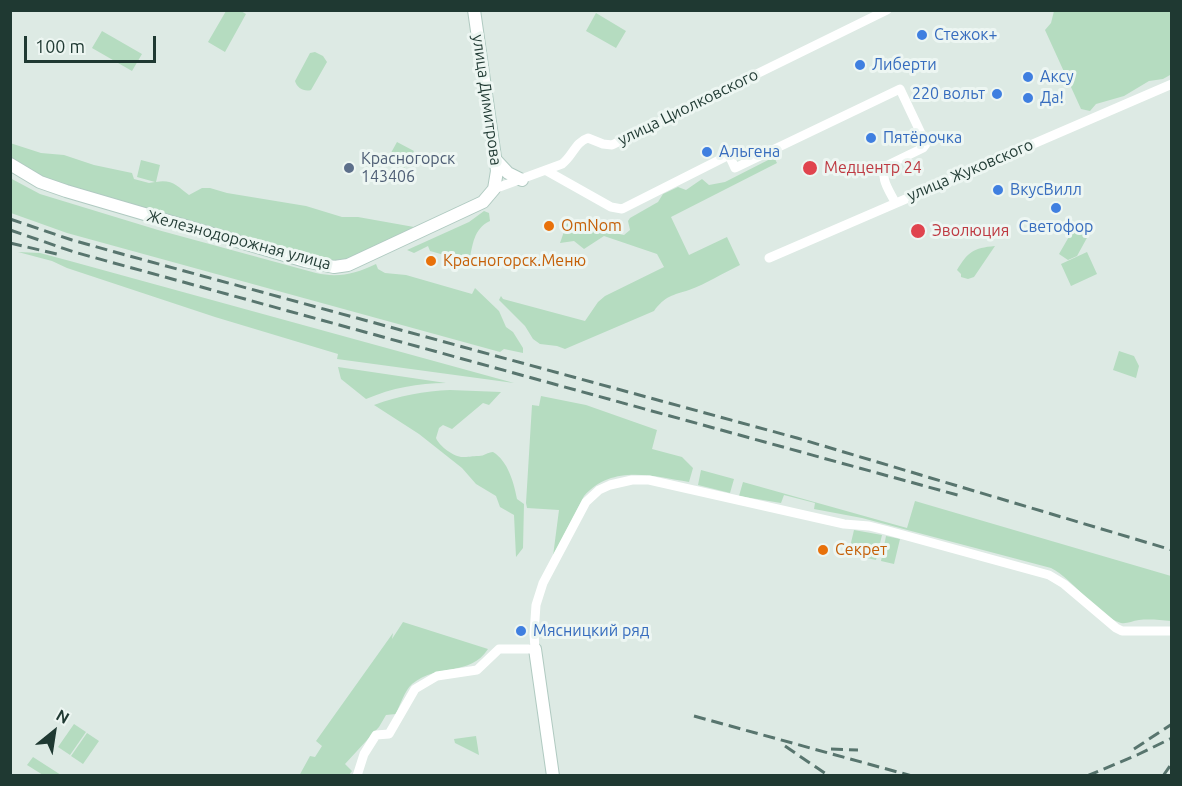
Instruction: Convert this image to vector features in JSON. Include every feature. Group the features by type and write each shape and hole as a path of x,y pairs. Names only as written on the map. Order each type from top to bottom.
{"street":[{"name":"улица Димитрова","path":"474,10 495,159 497,178 494,189"},
{"name":"улица Циолковского","path":"494,189 547,171 568,160 582,140 588,138 607,146 612,145 887,10"},
{"name":"улица Жуковского","path":"769,258 1172,84"},
{"path":"547,171 611,207 622,209 729,155 735,168 900,89 926,144 923,148 888,165 885,169 883,176 895,202"},
{"path":"495,159 508,173 522,180"},
{"name":"Железнодорожная улица","path":"10,164 40,182 66,192 305,261 334,267 348,265 483,202 494,189"},
{"path":"553,776 535,649 534,620 539,593 580,511 599,490 620,482 649,480 844,524 869,526 1015,565 1049,575 1064,584 1122,631 1172,631"},
{"path":"357,776 364,754 376,735 389,734 415,689 437,676 477,670 498,649 535,649"}],"green space":[{"path":"226,11 241,11 246,14 225,52 208,42"},
{"path":"1054,11 1171,11 1170,75 1163,79 1149,81 1124,96 1096,104 1090,111 1081,109 1045,30 1051,23"},
{"path":"596,13 626,31 616,48 586,31"},
{"path":"102,31 142,54 132,71 92,48"},
{"path":"315,52 323,56 327,62 311,90 303,90 297,86 295,81 310,53"},
{"path":"397,142 414,151 404,169 387,160"},
{"path":"10,143 41,153 64,155 94,165 132,173 134,179 149,183 155,182 137,177 141,160 160,165 156,182 170,182 189,195 202,188 210,188 306,206 342,217 358,217 414,227 348,259 326,261 57,183 11,157"},
{"path":"774,157 777,163 671,217 689,255 727,237 740,265 702,285 670,297 654,311 565,349 540,344 533,339 525,326 499,300 501,296 503,299 585,321 605,296 664,267 657,254 604,236 584,249 574,241 560,243 567,223 624,235 630,230 628,221 630,218 658,202 663,194 678,187 686,190 702,179 709,185 725,182"},
{"path":"10,178 40,194 158,230 316,273 346,274 376,264 378,269 385,273 406,275 472,294 475,288 499,311 506,327 513,332 523,348 523,353 504,349 500,352 67,233 11,213"},
{"path":"484,211 489,213 490,221 484,224 477,233 469,262 430,251 428,246 414,253 407,250 469,222"},
{"path":"1074,228 1088,236 1077,256 1068,260 1059,254"},
{"path":"995,246 974,277 968,279 961,277 957,270 968,255 981,248"},
{"path":"18,252 40,253 514,383 337,359 338,354 215,317 52,261"},
{"path":"1087,252 1097,274 1071,286 1061,264"},
{"path":"1119,351 1134,356 1139,366 1136,378 1113,370"},
{"path":"338,367 446,383 405,387 366,399 341,379"},
{"path":"450,390 501,392 489,405 483,403 452,429 443,425 439,428 436,438 444,448 456,456 481,456 493,452 503,461 512,479 517,499 524,504 523,548 516,557 514,515 500,507 496,496 476,484 462,468 419,434 374,405 412,394"},
{"path":"541,396 586,405 657,430 652,449 682,457 693,468 689,482 647,475 607,479 584,496 553,556 559,510 527,508 526,503 532,405 539,406"},
{"path":"701,470 734,479 730,493 698,485"},
{"path":"743,482 907,528 915,501 1171,576 1171,621 1136,620 1121,623 1094,606 1069,581 1051,568 862,518 814,509 815,503 784,495 781,503 739,496"},
{"path":"854,530 882,535 876,560 862,557 858,554 857,549 850,547"},
{"path":"886,536 900,539 894,564 881,561"},
{"path":"403,622 488,649 481,658 472,663 432,674 412,684 396,714 386,715 379,727 345,764 352,771 349,775 299,776 310,756 315,757 322,746 316,741"},
{"path":"74,724 86,732 70,755 58,747"},
{"path":"87,733 99,741 83,764 71,756"},
{"path":"476,736 479,755 455,743 454,739"},
{"path":"33,757 61,775 43,775 27,765"}],"railway":[{"path":"10,219 122,254 797,438 1172,550"},
{"path":"10,230 74,252 961,496"},
{"path":"10,243 57,254"},
{"path":"694,716 912,776"},
{"path":"1134,749 1172,724"},
{"path":"1087,776 1172,738"},
{"path":"785,746 829,776"},
{"path":"831,749 858,750"},
{"path":"1163,776 1172,763"}],"place":[{"name":"Стежок+","path":"922,35"},
{"name":"Либерти","path":"860,65"},
{"name":"Аксу","path":"1028,77"},
{"name":"220 вольт","path":"997,94"},
{"name":"Да!","path":"1028,98"},
{"name":"Пятёрочка","path":"871,138"},
{"name":"Альгена","path":"707,152"},
{"name":"Красногорск 143406","path":"349,168"},
{"name":"Медцентр 24","path":"810,168"},
{"name":"ВкусВилл","path":"998,190"},
{"name":"Светофор","path":"1056,208"},
{"name":"OmNom","path":"549,226"},
{"name":"Эволюция","path":"918,231"},
{"name":"Красногорск.Меню","path":"431,261"},
{"name":"Секрет","path":"823,550"},
{"name":"Мясницкий ряд","path":"521,631"}]}
